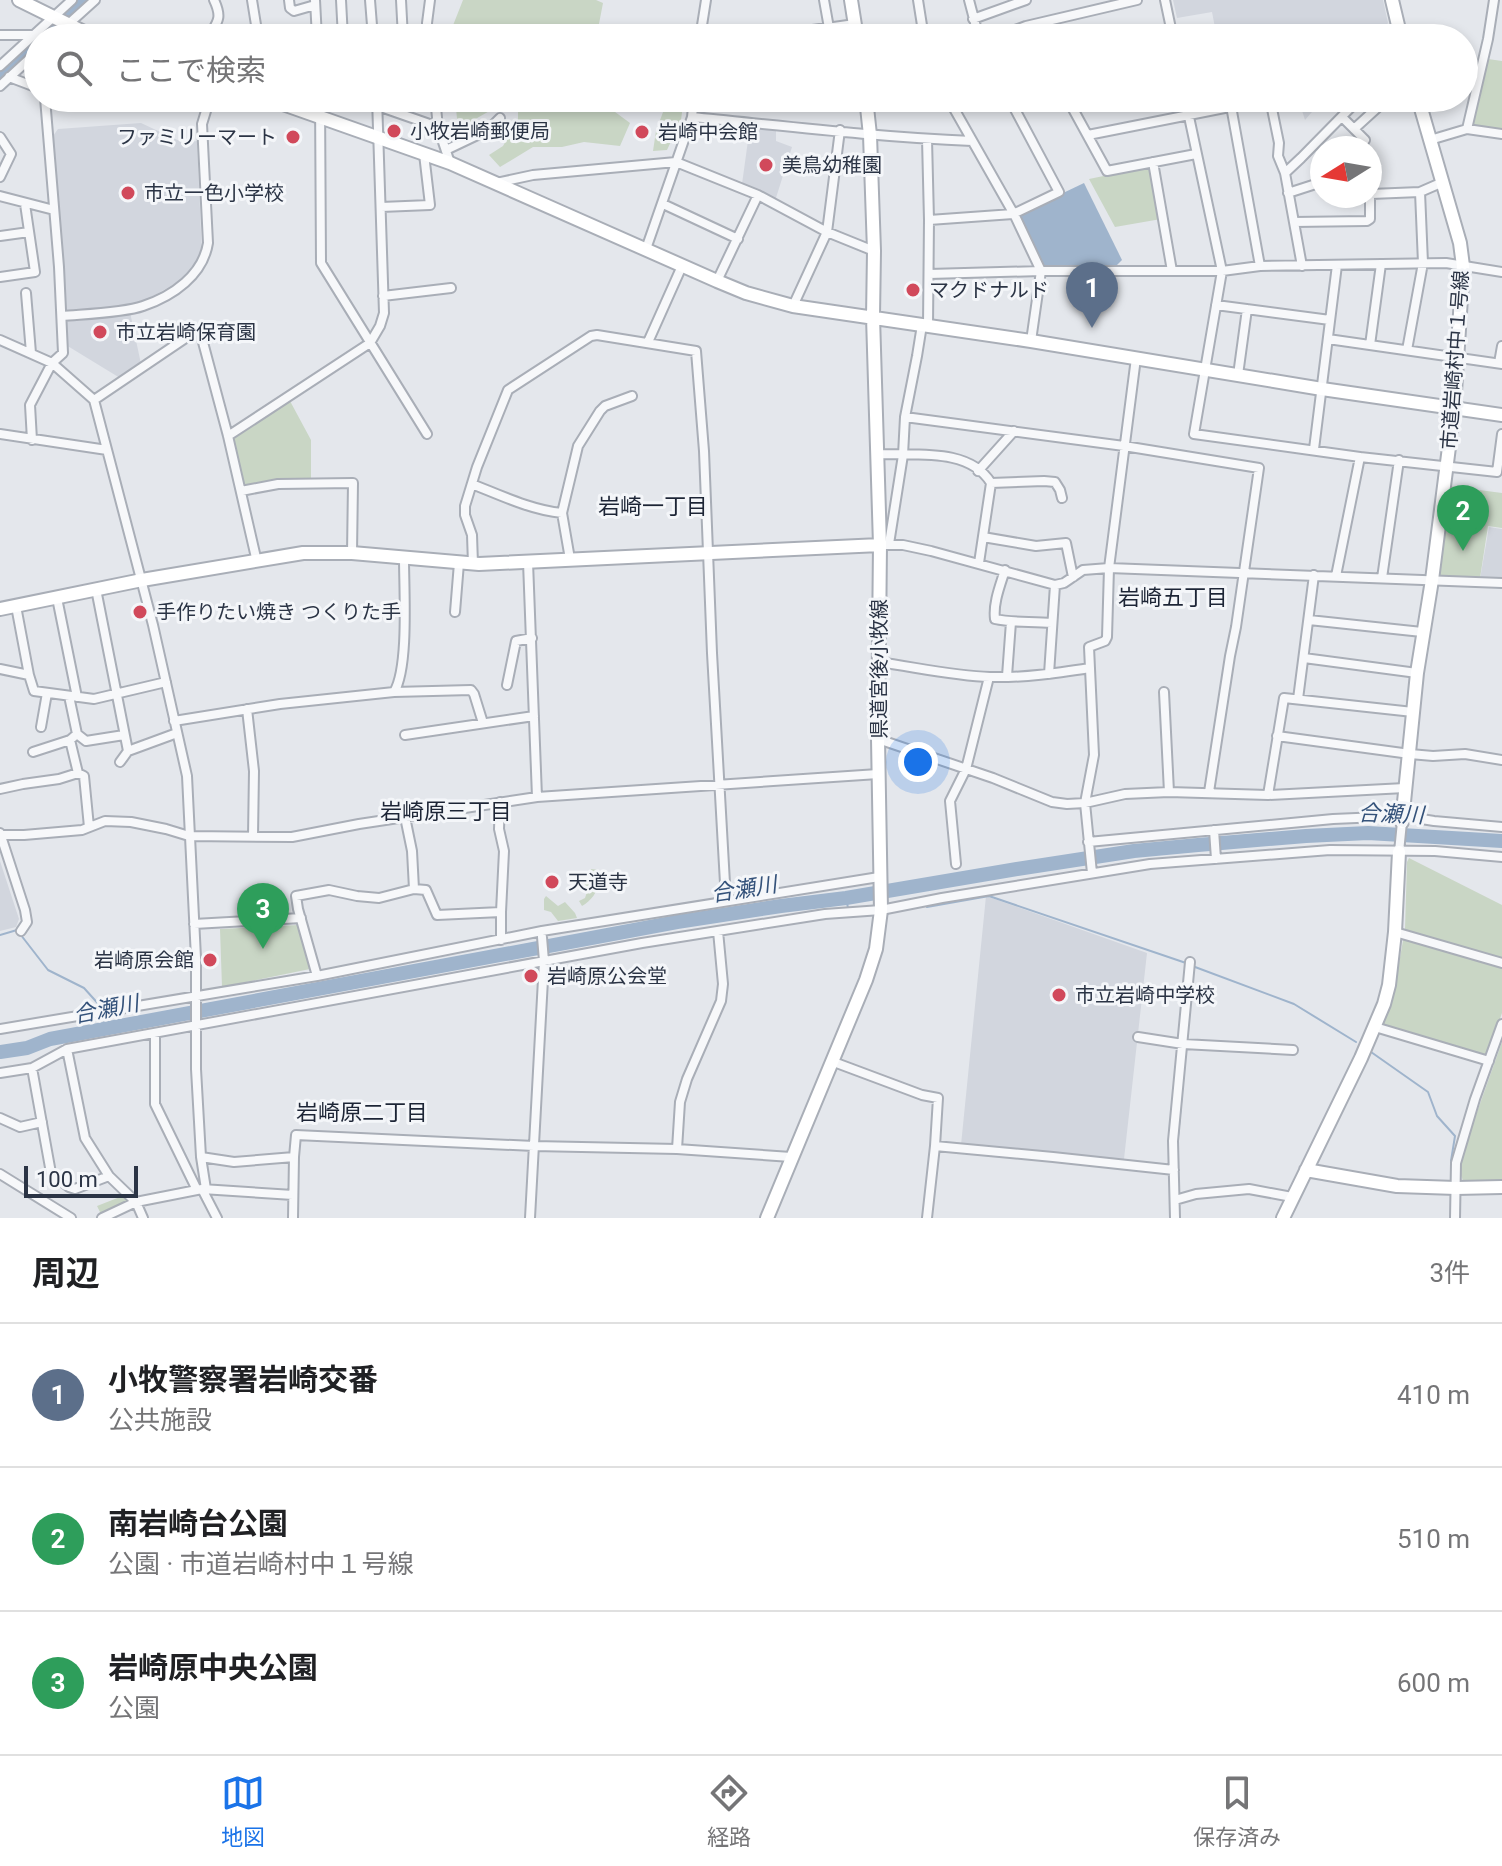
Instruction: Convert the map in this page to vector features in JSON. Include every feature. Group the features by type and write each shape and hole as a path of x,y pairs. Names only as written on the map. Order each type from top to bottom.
{"street":[{"path":"19,0 65,24"},
{"path":"46,24 72,0"},
{"path":"68,24 95,0"},
{"path":"214,0 220,12 217,24"},
{"path":"252,0 255,24"},
{"path":"289,0 290,8 294,11 315,3 316,24"},
{"path":"341,0 342,24"},
{"path":"370,0 372,24"},
{"path":"401,0 402,24"},
{"path":"427,24 430,0"},
{"path":"702,24 706,0"},
{"path":"824,0 828,24"},
{"path":"851,0 855,24"},
{"path":"918,0 922,24"},
{"path":"969,0 975,24"},
{"path":"973,19 1026,0"},
{"path":"1035,24 1137,0"},
{"path":"1165,0 1168,24"},
{"path":"1394,0 1398,24"},
{"path":"1478,82 1494,0"},
{"path":"0,35 24,35"},
{"path":"0,66 24,44"},
{"path":"0,86 24,64"},
{"path":"9,77 24,83"},
{"path":"32,440 30,405 52,363 63,353 46,112"},
{"path":"62,316 142,307 191,279 206,256 208,243 202,124 206,112"},
{"path":"306,112 450,163 717,281 793,306 1502,415"},
{"path":"320,112 321,263 427,434"},
{"path":"228,436 370,343 380,326 384,313 377,112"},
{"path":"401,112 438,127"},
{"path":"436,112 450,163"},
{"path":"646,249 693,112"},
{"name":"県道宮後小牧線","path":"767,1218 866,980 876,949 881,908 878,662 884,544 878,454 868,112"},
{"path":"956,112 1041,271 1031,341"},
{"path":"929,220 1013,214 1059,192 1016,112"},
{"path":"1075,112 1107,171 1196,154"},
{"path":"1187,112 1222,271 1194,434 1497,472 1502,434"},
{"path":"1088,135 1202,112"},
{"path":"1232,112 1260,266"},
{"path":"1273,112 1279,143 1278,156 1285,173 1302,266"},
{"path":"1285,173 1347,112"},
{"path":"1354,129 1373,112"},
{"name":"市道岩崎村中１号線","path":"1403,819 1422,632 1432,580 1454,408 1463,266 1460,243 1422,112"},
{"path":"1467,129 1471,112"},
{"path":"692,117 870,135 972,141"},
{"path":"1342,117 1361,136"},
{"path":"446,150 488,130 500,118"},
{"path":"1430,140 1467,129 1502,134"},
{"path":"793,306 827,232 840,130"},
{"path":"0,137 11,154 0,177"},
{"path":"884,544 903,455 905,417 925,325 929,274 927,139"},
{"path":"381,207 430,205 424,154"},
{"path":"495,183 533,175 676,162 758,195 827,232 874,251"},
{"path":"1153,162 1172,271"},
{"path":"1294,222 1367,221 1370,219 1371,194 1420,192 1443,182"},
{"path":"1288,193 1310,186"},
{"path":"1407,350 1423,263 1420,192"},
{"path":"717,281 758,195"},
{"path":"0,196 54,210"},
{"path":"0,277 35,272 25,204"},
{"path":"663,204 738,239"},
{"path":"0,236 29,232"},
{"path":"929,274 1222,271 1260,266 1423,263 1446,263 1502,272"},
{"path":"1370,345 1381,264"},
{"path":"1314,449 1337,265"},
{"path":"648,342 682,266"},
{"path":"383,296 451,288"},
{"path":"26,293 31,353"},
{"path":"1216,305 1330,320"},
{"path":"1238,375 1247,309"},
{"path":"94,400 200,331 257,562"},
{"path":"473,564 472,535 465,506 508,390 591,336 648,342 698,353 726,901"},
{"path":"1328,339 1501,363 1502,346"},
{"path":"0,340 52,363 94,400 142,580 187,776 202,1189"},
{"path":"1091,870 1085,803 1094,755 1089,647 1101,644 1107,637 1109,568 1136,358"},
{"path":"570,559 562,513 578,446 605,406 632,396"},
{"path":"905,417 1124,446 1259,468 1209,792"},
{"path":"978,471 1014,431"},
{"path":"0,434 107,450"},
{"path":"878,454 955,459 988,478 991,483 979,563"},
{"path":"1336,576 1360,457"},
{"path":"1382,578 1399,460"},
{"path":"991,483 1055,482 1062,498"},
{"path":"241,491 278,484 353,483 352,553"},
{"path":"472,484 520,503 562,513"},
{"path":"983,537 1036,546 1066,543 1073,577"},
{"path":"0,609 142,580 303,553 352,553 473,564 884,544 903,545 979,563 1055,585 1064,583 1083,570 1109,568 1502,583"},
{"path":"394,692 399,684 404,643 404,559"},
{"path":"528,562 537,797"},
{"path":"455,612 459,563"},
{"path":"1005,570 993,617 1011,622 1052,623"},
{"path":"1298,699 1314,575"},
{"path":"1049,674 1055,585"},
{"path":"96,589 128,751"},
{"path":"57,598 73,697 73,737 78,773"},
{"path":"16,606 34,691 94,699 166,682"},
{"path":"1309,620 1422,632"},
{"path":"1007,676 1011,622"},
{"path":"507,685 516,641 532,638"},
{"path":"1304,658 1417,673"},
{"path":"878,662 989,677 1090,668"},
{"path":"0,669 29,675"},
{"path":"956,864 950,801 966,769 989,677"},
{"path":"174,721 394,692 471,690 483,723"},
{"path":"1164,692 1169,792"},
{"path":"41,727 47,693"},
{"path":"1268,795 1284,698 1413,712"},
{"path":"247,709 254,771 253,836"},
{"path":"405,735 534,716"},
{"path":"120,762 128,751 177,733"},
{"path":"33,752 73,737 86,741 124,735"},
{"path":"1277,736 1410,754 1465,754 1502,760"},
{"path":"878,739 1052,802 1067,804 1125,794 1209,792 1268,795 1405,788"},
{"path":"0,789 78,773 84,776 89,827"},
{"path":"21,931 27,922 25,910 0,834 82,830 105,821 131,822 189,836 292,837 537,797 878,774"},
{"path":"500,802 499,829 504,851 501,940"},
{"path":"405,817 412,851 414,889"},
{"path":"1088,845 1333,819 1403,819 1502,827"},
{"path":"1283,1218 1384,1004 1395,932 1403,819"},
{"path":"1214,830 1216,859"},
{"path":"0,1073 32,1068 67,1049 197,1024 718,931 881,908 1091,870 1330,850 1435,851 1502,857"},
{"path":"0,1029 317,976 542,931 879,877"},
{"path":"317,976 296,896 329,890 379,898 414,889 426,890 437,915 501,912"},
{"path":"194,924 301,918"},
{"path":"677,1149 680,1102 721,1001 723,984 718,931"},
{"path":"1395,932 1502,963"},
{"path":"530,1218 544,961 542,937"},
{"path":"1175,1218 1173,1141 1187,1044 1190,962"},
{"path":"1455,1218 1456,1163 1502,1024"},
{"path":"1375,1027 1489,1061"},
{"path":"155,1034 155,1104 217,1218"},
{"path":"1138,1037 1187,1044 1293,1050"},
{"path":"67,1049 85,1138 109,1176 136,1202 143,1218"},
{"path":"831,1061 938,1098 927,1218"},
{"path":"32,1068 51,1173 75,1189 109,1176"},
{"path":"0,1118 20,1127 42,1122"},
{"path":"293,1218 296,1135 677,1149 791,1157"},
{"path":"935,1146 1174,1170"},
{"path":"201,1157 234,1162 294,1157"},
{"path":"1306,1170 1397,1186 1502,1187"},
{"path":"0,1175 71,1218"},
{"path":"102,1218 136,1202 202,1189 293,1195"},
{"path":"1175,1200 1196,1194 1249,1189 1292,1197"}],"shaded area":[{"path":"1173,0 1383,0 1388,23 1214,24 1212,12 1177,18"},
{"name":"市立一色小学校","path":"141,123 184,143 197,141 202,255 183,279 141,303 65,312 53,136 58,129"},
{"name":"美鳥幼稚園","path":"750,126 776,129 776,141 792,147 775,201 742,184"},
{"name":"市立岩崎保育園","path":"130,312 141,364 120,378 66,345 64,319"},
{"path":"1489,527 1502,529 1502,579 1480,579"},
{"path":"0,861 19,919 16,927 0,931"},
{"name":"市立岩崎中学校","path":"986,896 1147,953 1124,1159 961,1145"}],"green space":[{"path":"463,0 596,0 603,3 599,24 454,24"},
{"path":"1488,59 1502,61 1502,130 1471,126 1475,112 1478,112 1478,98"},
{"path":"456,112 488,112 458,129"},
{"path":"518,112 615,112 630,123 620,146 584,142 562,147 533,147 500,167 489,155 503,146 518,120"},
{"path":"663,112 682,112 667,150 653,151"},
{"path":"1152,166 1161,219 1115,227 1089,179"},
{"path":"290,401 311,440 311,479 275,480 243,487 231,438"},
{"path":"1449,486 1502,493 1502,528 1488,526 1480,578 1440,577 1438,574"},
{"path":"1409,858 1502,905 1502,1013 1487,1057 1383,1025 1394,992 1405,929"},
{"path":"591,869 599,870 602,879 593,896 582,906 579,901 585,898 587,892 578,883 581,876 587,876"},
{"path":"546,896 558,906 565,902 577,918 558,921 551,912 544,910"},
{"path":"298,925 310,969 222,987 220,929"},
{"path":"1502,1042 1502,1182 1464,1183 1460,1173 1461,1157"},
{"path":"125,1195 133,1203 102,1216 97,1206"}],"water":[{"path":"1084,183 1122,260 1117,265 1041,271 1015,216"}],"waterway":[{"path":"55,24 82,0"},
{"path":"0,72 24,51"},
{"name":"合瀬川","path":"0,1052 27,1048 50,1039 677,922 1134,851 1368,833 1502,841"},
{"path":"927,907 989,896 1186,963"},
{"path":"846,898 848,908"},
{"path":"0,935 17,930 48,970 84,988 102,1008"},
{"path":"1195,967 1294,1004 1356,1042"},
{"path":"103,1014 106,1029"},
{"path":"1178,1165 1186,1048"},
{"path":"1371,1052 1428,1092 1437,1116 1455,1136 1451,1161"}],"place":[{"name":"小牧岩崎郵便局","path":"394,131"},
{"name":"岩崎中会館","path":"642,132"},
{"name":"ファミリーマート","path":"293,137"},
{"name":"美鳥幼稚園","path":"766,165"},
{"name":"市立一色小学校","path":"128,193"},
{"name":"マクドナルド","path":"913,290"},
{"name":"小牧警察署岩崎交番","path":"1092,328"},
{"name":"市立岩崎保育園","path":"100,332"},
{"name":"南岩崎台公園","path":"1463,551"},
{"name":"手作りたい焼き つくりた手","path":"140,612"},
{"name":"天道寺","path":"552,882"},
{"name":"岩崎原中央公園","path":"263,949"},
{"name":"岩崎原会館","path":"210,960"},
{"name":"岩崎原公会堂","path":"531,976"},
{"name":"市立岩崎中学校","path":"1059,995"}],"district":[{"name":"岩崎一丁目","path":"653,506"},
{"name":"岩崎五丁目","path":"1173,597"},
{"name":"岩崎原三丁目","path":"446,811"},
{"name":"岩崎原二丁目","path":"362,1112"}]}
